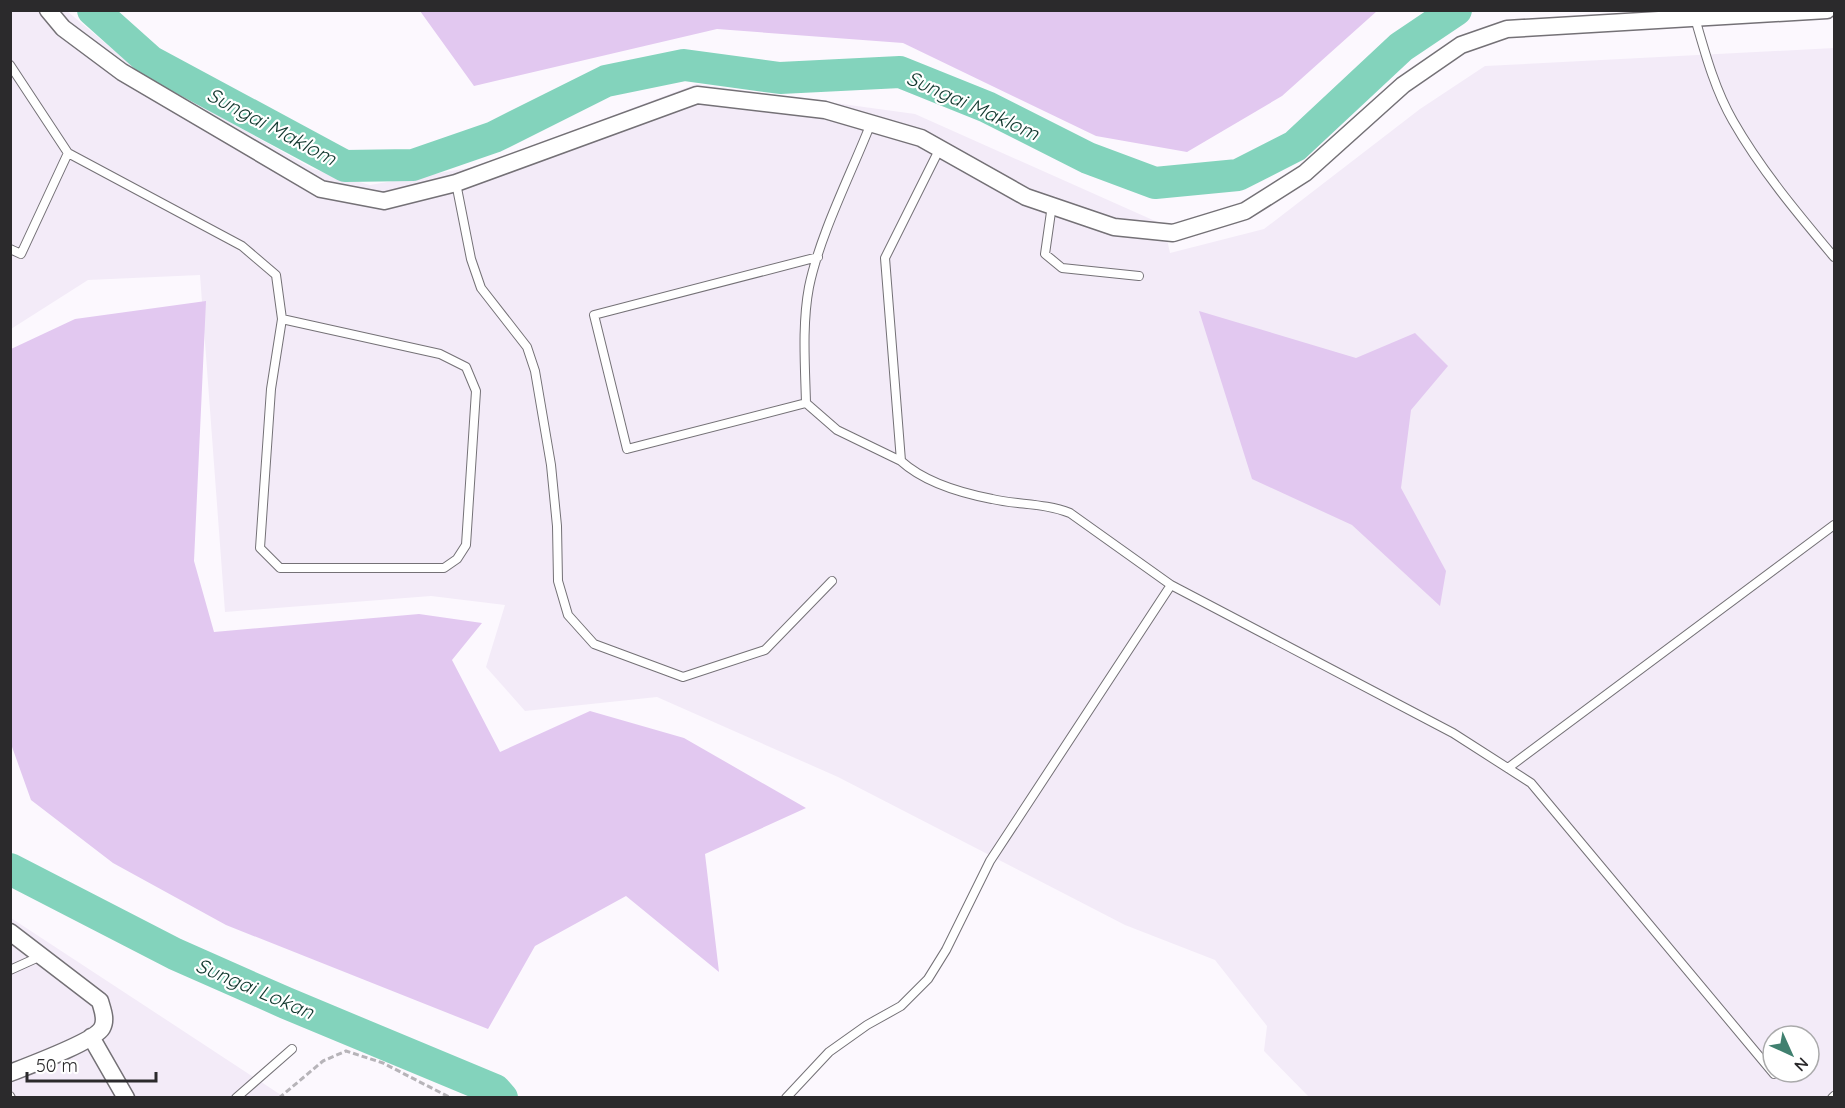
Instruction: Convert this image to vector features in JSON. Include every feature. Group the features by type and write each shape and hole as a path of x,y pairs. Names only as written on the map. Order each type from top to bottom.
{"street":[{"path":"48,10 63,28 122,72 321,189 384,201 456,183 697,95 825,110 871,123 921,138 1026,197 1114,227 1173,233 1245,211 1305,173 1403,85 1461,45 1507,29 1827,10"},
{"path":"10,932 100,1001 105,1016 102,1028 91,1037 10,1073"},
{"path":"91,1037 126,1098"}],"lane":[{"path":"1695,18 1709,67 1732,120 1773,181 1834,257"},
{"path":"10,65 68,153 242,246 276,274 282,319 271,389 260,548 280,567 444,568 457,559 466,545 476,392 465,367 440,354 282,319"},
{"path":"871,123 818,257 809,289 804,361 806,403 837,430 901,461 917,476 991,499 1054,507 1070,513 1171,585 1453,733 1531,783 1761,1058"},
{"path":"901,461 885,258 940,148"},
{"path":"10,249 21,254 68,153"},
{"path":"456,183 471,259 482,288 527,347 535,371 551,465 557,526 558,581 567,615 594,644 683,677 765,650 832,580"},
{"path":"1052,205 1045,254 1062,268 1139,276"},
{"path":"806,403 627,449 594,315 818,257"},
{"path":"1508,768 1834,525"},
{"path":"786,1098 830,1052 867,1025 902,1006 928,980 990,861 1171,585"},
{"path":"10,970 42,955"},
{"path":"236,1098 292,1049"}],"path":[{"path":"279,1098 323,1061 346,1051 383,1063 451,1098"}],"shaded area":[{"path":"11,11 67,11 136,69 313,169 370,185 480,166 696,84 915,114 1164,225 1170,253 1264,229 1420,109 1485,66 1834,48 1834,1097 1309,1097 1264,1051 1267,1026 1215,960 1125,925 838,777 657,697 525,711 486,667 505,605 431,596 225,612 200,275 88,280 11,329"},
{"path":"420,11 1377,11 1282,96 1187,152 1096,136 903,43 717,29 474,86"},
{"path":"206,301 194,561 214,632 419,614 482,623 452,660 500,752 590,711 684,738 806,808 705,854 719,972 626,896 535,946 488,1029 226,925 113,863 31,800 11,744 11,349 75,319"},
{"path":"1199,311 1356,358 1415,333 1448,366 1411,410 1401,488 1446,571 1440,606 1352,525 1252,479"},
{"path":"11,918 284,1097 11,1097"}],"waterway":[{"name":"Sungai Maklom","path":"93,10 150,61 345,166 413,165 494,137 606,81 684,65 780,78 900,72 987,107 1088,158 1155,183 1238,175 1295,146 1401,47 1456,10"},
{"name":"Sungai Lokan","path":"10,869 175,954 495,1090 502,1098"}]}
